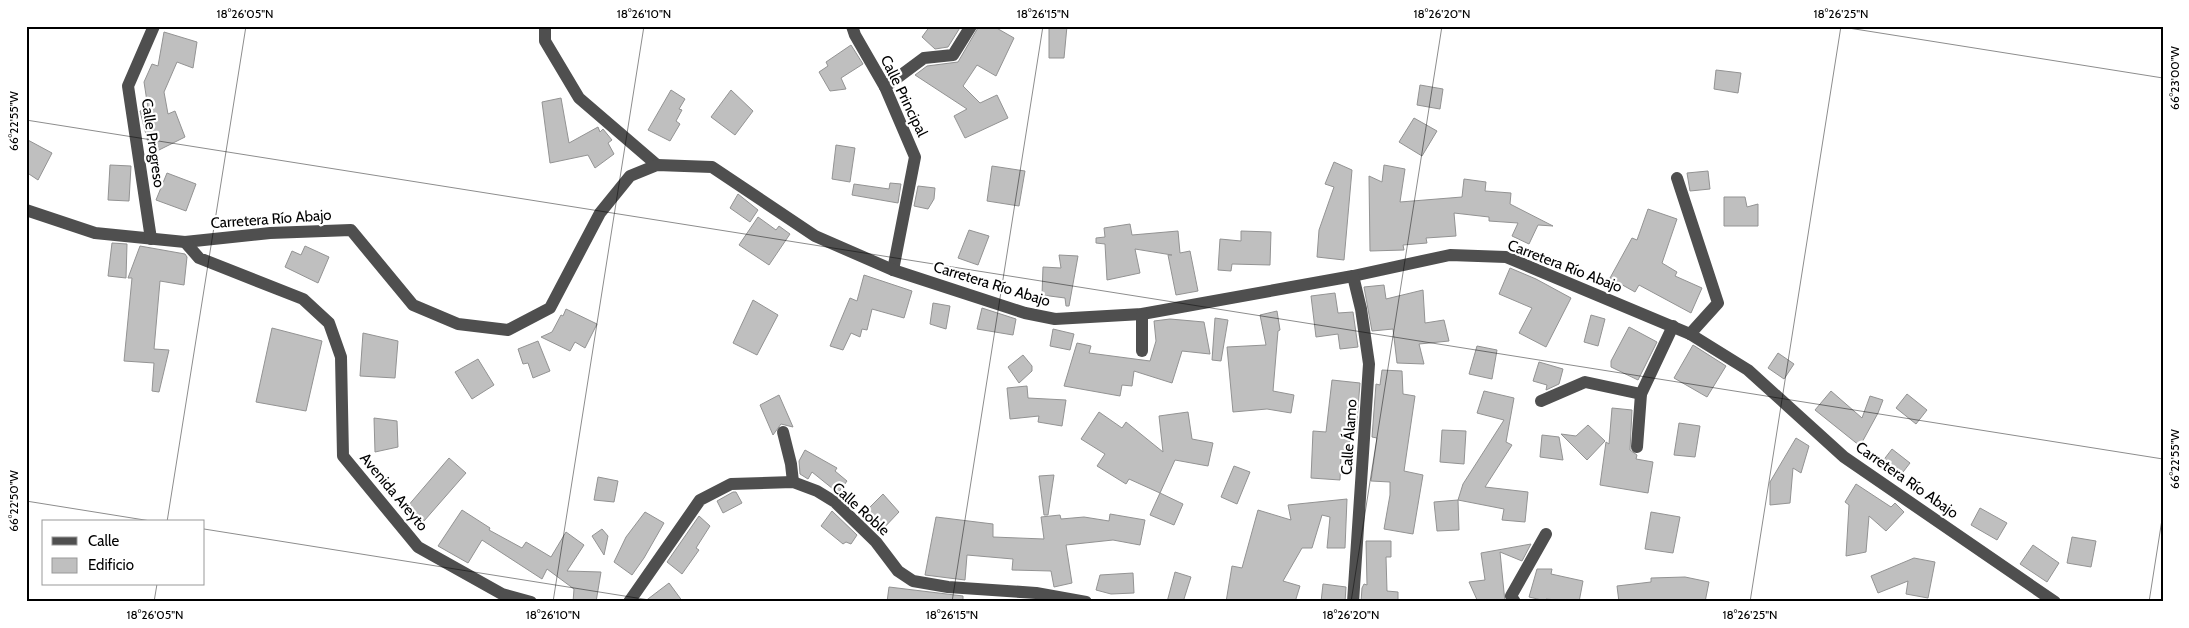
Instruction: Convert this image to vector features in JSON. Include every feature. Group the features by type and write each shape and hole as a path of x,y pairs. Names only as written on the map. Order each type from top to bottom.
{"street":[{"name":"Calle Progreso","path":"151,239 128,86 154,26"},
{"path":"545,26 545,41 579,98 656,166"},
{"name":"Calle Principal","path":"852,26 855,35 886,87 915,157 893,270"},
{"path":"886,87 924,58 953,55 970,26"},
{"name":"Carretera Río Abajo","path":"26,210 94,233 185,242 270,233 351,230 413,305 458,324 508,330 550,308 600,213 630,176 656,166 712,167 815,236 893,270 1025,313 1056,319 1142,314 1353,276 1450,255 1506,257 1673,326 1690,334 1748,370 1844,457 2055,602"},
{"path":"1677,178 1718,303 1690,334"},
{"name":"Avenida Areyto","path":"185,242 199,258 303,299 329,323 340,357 343,456 418,547 502,594 531,602"},
{"name":"Calle Álamo","path":"1353,276 1361,309 1369,364 1353,602"},
{"path":"1142,314 1142,351"},
{"path":"1637,447 1641,394 1673,326"},
{"path":"1541,401 1585,382 1641,394"},
{"path":"783,432 793,482"},
{"name":"Calle Roble","path":"628,602 700,500 731,484 793,482 817,491 835,502 876,542 898,571 913,581 1086,602"},
{"path":"1515,602 1510,596 1546,534"}],"building":[{"path":"930,26 961,26 948,47 935,49 922,37"},
{"path":"979,26 993,26 1014,38 996,76 977,65 963,86 980,103 997,95 1008,118 965,138 954,116 967,109 915,75 927,66 958,62"},
{"path":"1049,26 1067,26 1064,58 1049,58"},
{"path":"164,32 197,42 193,68 177,62 164,92 168,114 175,111 185,137 151,154 140,111 148,108 144,82 152,64 158,66"},
{"path":"851,45 863,64 841,78 846,89 830,91 819,72 828,66 826,62"},
{"path":"1716,70 1741,73 1738,93 1714,89"},
{"path":"1420,85 1443,89 1440,109 1417,105"},
{"path":"671,90 685,99 679,109 682,110 676,121 680,124 670,141 648,130"},
{"path":"731,90 753,111 735,135 711,117"},
{"path":"561,98 569,143 598,127 600,132 603,129 612,140 608,143 614,154 595,168 588,155 550,163 542,102"},
{"path":"1414,118 1437,131 1422,156 1399,142"},
{"path":"26,139 52,153 38,180 26,172"},
{"path":"836,145 855,148 850,182 832,179"},
{"path":"1334,162 1352,170 1344,260 1317,257 1319,230 1334,187 1325,184"},
{"path":"110,165 131,166 129,201 108,200"},
{"path":"1384,165 1405,169 1400,202 1462,197 1464,179 1486,182 1485,191 1511,193 1510,204 1553,226 1538,225 1529,244 1512,236 1518,223 1489,221 1489,217 1454,213 1456,236 1426,238 1427,243 1403,245 1404,250 1370,251 1369,176 1382,182"},
{"path":"992,166 1025,171 1019,206 987,201"},
{"path":"1708,171 1710,189 1690,191 1687,173"},
{"path":"167,173 196,184 186,211 156,200"},
{"path":"890,183 901,184 898,203 852,195 854,184 889,189"},
{"path":"918,186 935,188 934,199 928,209 914,206"},
{"path":"738,194 758,210 750,222 730,208"},
{"path":"1724,197 1745,197 1747,207 1758,204 1758,226 1724,226"},
{"path":"1648,209 1677,219 1662,263 1677,272 1675,276 1702,288 1691,313 1639,285 1635,292 1610,278 1632,238 1637,240"},
{"path":"758,217 776,230 779,226 790,234 769,265 739,245"},
{"path":"1130,224 1132,235 1178,231 1180,253 1190,251 1198,291 1176,295 1168,255 1172,255 1135,249 1140,273 1107,280 1105,244 1096,243 1096,238 1105,237 1104,228"},
{"path":"969,230 989,236 978,265 958,258"},
{"path":"1241,231 1271,232 1270,265 1232,264 1231,271 1218,270 1220,239 1241,241"},
{"path":"112,243 127,244 126,278 108,276"},
{"path":"140,246 185,254 187,257 184,285 160,281 154,349 169,350 159,392 152,391 154,363 124,361 132,278 128,278"},
{"path":"305,246 329,257 318,283 285,267 292,251 301,255"},
{"path":"1059,255 1078,256 1069,306 1066,306 1065,298 1042,295 1043,267 1061,268"},
{"path":"1510,268 1536,279 1571,298 1546,347 1519,333 1532,308 1499,294"},
{"path":"864,275 912,291 904,318 872,309 867,330 862,329 860,337 851,333 843,350 830,346 850,298 857,301"},
{"path":"1384,285 1386,299 1423,290 1425,323 1444,320 1449,341 1419,344 1424,364 1397,363 1393,329 1372,331 1364,287"},
{"path":"1335,293 1338,313 1353,312 1358,347 1340,349 1338,334 1316,337 1311,296"},
{"path":"753,300 778,315 757,355 733,343"},
{"path":"933,303 950,306 946,329 930,324"},
{"path":"982,308 1016,319 1013,335 977,329"},
{"path":"566,309 597,324 585,348 575,342 570,351 541,337 552,332"},
{"path":"1277,311 1280,330 1278,331 1273,391 1294,395 1291,413 1267,409 1233,412 1227,347 1266,345 1260,315"},
{"path":"1591,315 1605,319 1598,346 1584,342"},
{"path":"1215,318 1228,320 1221,361 1212,360"},
{"path":"1170,319 1204,322 1210,354 1182,351 1172,383 1134,371 1132,386 1122,385 1120,396 1064,386 1077,343 1091,346 1089,353 1150,361 1156,341 1154,321"},
{"path":"1629,327 1657,342 1638,380 1611,367 1611,361"},
{"path":"272,328 322,341 306,411 256,402"},
{"path":"1053,329 1074,334 1070,350 1050,346"},
{"path":"363,333 398,341 395,378 360,376"},
{"path":"538,341 550,371 533,378 528,363 523,364 518,349"},
{"path":"1693,345 1726,366 1707,397 1674,378"},
{"path":"1477,346 1497,350 1492,379 1469,374"},
{"path":"1778,353 1794,364 1784,379 1768,368"},
{"path":"1023,355 1032,366 1032,371 1019,383 1008,367"},
{"path":"478,359 494,385 472,399 455,372"},
{"path":"1539,362 1563,369 1559,384 1546,390 1547,385 1533,381"},
{"path":"1382,370 1402,371 1403,394 1415,396 1404,471 1423,475 1413,534 1384,529 1390,495 1390,482 1371,481 1377,438 1372,437 1376,384 1380,385"},
{"path":"1332,380 1360,383 1356,433 1350,431 1349,458 1341,458 1340,480 1311,478 1313,431 1326,432"},
{"path":"1027,386 1028,398 1066,400 1062,426 1038,422 1039,416 1010,419 1007,388"},
{"path":"1484,391 1514,398 1506,442 1512,445 1485,487 1528,492 1525,522 1502,520 1504,509 1458,500 1463,484 1504,420 1477,413"},
{"path":"1831,391 1862,418 1870,396 1883,400 1860,446 1815,410"},
{"path":"1907,394 1927,410 1916,424 1896,408"},
{"path":"779,395 793,427 781,424 773,435 760,405"},
{"path":"1612,408 1632,410 1630,450 1637,455 1636,459 1653,462 1648,493 1600,485 1606,442 1609,444"},
{"path":"1099,412 1122,428 1126,422 1163,452 1159,416 1188,412 1192,439 1213,443 1208,466 1175,460 1160,493 1129,479 1126,484 1097,466 1105,454 1081,439"},
{"path":"374,418 397,421 398,447 375,452"},
{"path":"1679,423 1700,426 1695,457 1674,455"},
{"path":"1588,425 1605,441 1587,460 1561,434 1576,436"},
{"path":"1442,430 1466,431 1464,464 1440,462"},
{"path":"1542,435 1559,437 1563,460 1540,457"},
{"path":"1796,438 1809,446 1801,473 1793,468 1790,503 1770,505 1770,482"},
{"path":"1892,449 1910,463 1900,476 1882,462"},
{"path":"805,450 837,468 835,471 847,481 838,493 812,472 808,479 800,474 799,461"},
{"path":"449,458 466,473 424,521 407,507"},
{"path":"1234,466 1250,472 1237,504 1221,497"},
{"path":"1054,475 1048,515 1044,515 1039,476"},
{"path":"598,477 618,481 614,502 594,500"},
{"path":"1856,484 1891,507 1895,503 1904,512 1886,531 1869,516 1866,552 1846,556 1849,505 1845,502"},
{"path":"736,492 742,503 723,513 717,501"},
{"path":"1160,493 1183,504 1174,525 1150,515"},
{"path":"883,494 899,512 880,532 864,513"},
{"path":"1347,499 1345,548 1327,548 1330,517 1322,515 1312,548 1302,548 1283,581 1300,586 1295,602 1226,602 1232,566 1242,568 1258,510 1291,520 1288,505"},
{"path":"1458,500 1459,530 1437,531 1434,502"},
{"path":"1980,508 2007,523 1997,540 1971,525"},
{"path":"462,510 490,528 489,530 522,548 526,542 551,557 566,532 584,545 567,571 601,572 596,602 573,602 574,589 547,569 542,579 482,540 468,563 438,546"},
{"path":"832,511 857,535 851,544 846,542 843,544 821,526"},
{"path":"645,512 664,523 632,575 614,562 626,537"},
{"path":"1651,512 1680,517 1673,553 1645,549"},
{"path":"1110,514 1145,520 1140,545 1113,540 1066,545 1072,583 1054,587 1051,571 1012,570 1013,559 967,555 965,580 925,575 936,517 993,524 993,537 1044,539 1041,517 1060,515 1061,519 1084,517 1109,521"},
{"path":"699,516 710,526 696,548 699,550 682,574 667,562"},
{"path":"602,529 608,536 604,555 592,536"},
{"path":"2072,537 2096,541 2091,567 2067,563"},
{"path":"1366,541 1391,541 1391,557 1386,557 1387,591 1398,592 1398,602 1361,602 1362,588 1364,584 1367,585"},
{"path":"1531,544 1522,561 1500,552 1505,602 1478,602 1469,582 1485,580 1481,553"},
{"path":"2033,545 2059,563 2047,582 2020,564"},
{"path":"1914,558 1935,562 1928,598 1906,594 1908,581 1878,593 1871,576"},
{"path":"1537,569 1552,569 1551,574 1583,581 1579,602 1546,599 1546,601 1529,597"},
{"path":"1175,572 1191,577 1183,602 1167,602"},
{"path":"1133,573 1134,593 1111,594 1096,590 1100,575"},
{"path":"1685,577 1709,582 1705,602 1619,602 1617,586 1651,582 1651,578"},
{"path":"669,583 683,602 644,602"},
{"path":"1323,584 1346,587 1345,602 1321,602"},
{"path":"889,587 963,596 963,602 887,602"}]}
